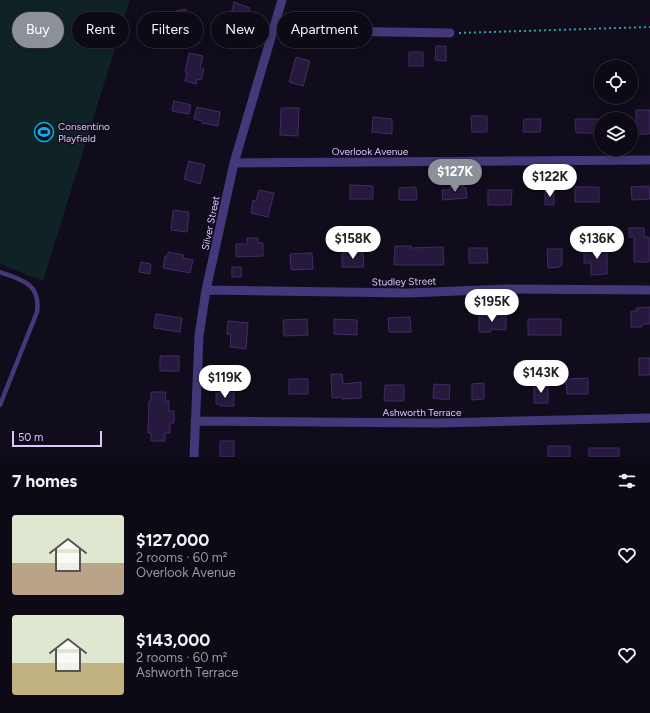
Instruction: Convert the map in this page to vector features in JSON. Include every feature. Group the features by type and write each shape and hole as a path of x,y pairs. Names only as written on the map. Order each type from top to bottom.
{"street":[{"name":"Silver Street","path":"194,457 200,336 206,290 234,162 276,26 282,0"},
{"path":"276,26 327,31 450,33"},
{"name":"Overlook Avenue","path":"234,162 650,160"},
{"name":"Studley Street","path":"206,290 408,293 507,289 650,290"},
{"name":"Ashworth Terrace","path":"195,421 437,423 650,418"}],"lane":[{"path":"0,272 28,283 36,294 38,303 37,312 0,405"}],"path":[{"path":"450,33 650,27"}],"green space":[{"name":"Consentino Playfield","path":"0,0 130,0 126,12 72,12 72,48 115,48 43,281 0,264"}],"building":[{"path":"234,2 250,8 249,12 232,12"},
{"path":"186,9 186,12 176,12"},
{"path":"436,46 446,46 446,61 435,60"},
{"path":"409,52 423,52 423,66 409,66"},
{"path":"189,53 203,56 200,68 204,69 201,80 197,79 196,84 185,81 187,73 185,72"},
{"path":"296,57 310,61 303,86 289,82"},
{"path":"174,101 191,105 189,114 172,111"},
{"path":"197,107 220,112 218,126 202,123 202,121 194,119"},
{"path":"281,108 299,108 298,136 280,135"},
{"path":"636,110 650,110 650,134 638,134 638,112 636,112"},
{"path":"471,116 487,116 487,132 472,132"},
{"path":"373,117 392,119 392,134 372,132"},
{"path":"524,119 541,119 540,132 523,132"},
{"path":"575,119 594,119 594,133 576,133"},
{"path":"189,161 205,165 200,184 184,179"},
{"path":"350,185 373,186 373,199 350,199"},
{"path":"464,185 464,188 466,188 467,198 443,200 442,190 449,190 451,186"},
{"path":"649,186 650,199 632,200 631,187"},
{"path":"416,187 417,200 399,200 399,188"},
{"path":"575,187 599,187 599,202 575,202"},
{"path":"259,190 274,193 268,217 251,213 253,200 256,201"},
{"path":"488,190 512,190 511,205 488,205"},
{"path":"545,190 554,190 554,205 545,205"},
{"path":"173,210 189,212 187,232 171,230"},
{"path":"629,228 644,228 644,237 649,237 649,262 634,262 634,237 629,237"},
{"path":"247,238 258,238 258,243 263,243 263,256 236,257 236,244 247,244"},
{"path":"395,246 411,246 411,248 443,247 444,265 394,265"},
{"path":"469,248 487,248 488,263 469,263"},
{"path":"584,248 607,248 607,274 591,275 591,263 584,263"},
{"path":"547,249 562,249 562,265 560,265 560,267 548,268"},
{"path":"168,252 184,255 183,258 193,260 190,273 163,268 165,256 168,256"},
{"path":"312,253 313,269 291,270 290,254"},
{"path":"342,253 363,253 364,267 342,267"},
{"path":"141,262 151,264 150,274 139,272"},
{"path":"232,267 241,267 241,277 232,277"},
{"path":"650,307 650,324 642,324 642,327 631,327 631,311 637,311 636,308"},
{"path":"156,314 182,318 180,332 154,328"},
{"path":"479,315 506,315 506,330 491,329 491,332 479,332"},
{"path":"410,317 411,332 389,332 388,318"},
{"path":"307,319 308,335 284,336 283,320"},
{"path":"334,319 357,320 357,335 334,334"},
{"path":"528,319 561,319 561,335 528,335"},
{"path":"228,321 248,323 246,349 230,347 231,335 227,334"},
{"path":"160,356 179,356 179,371 160,371"},
{"path":"639,358 650,358 650,375 639,375"},
{"path":"331,374 342,374 343,384 361,382 361,398 332,398"},
{"path":"588,378 588,394 567,394 566,379"},
{"path":"289,379 308,379 308,394 289,394"},
{"path":"484,383 484,399 472,400 472,384"},
{"path":"434,384 450,385 449,400 433,398"},
{"path":"385,385 404,385 404,401 384,401"},
{"path":"534,385 548,385 548,403 534,403"},
{"path":"151,392 166,392 165,401 169,401 169,411 174,411 174,423 170,423 170,433 165,433 165,441 151,441 151,433 148,433 149,401 151,401"},
{"path":"216,393 234,393 234,406 220,406 220,404 216,404"},
{"path":"220,441 234,441 234,457 220,457"},
{"path":"548,446 570,446 570,457 548,457"},
{"path":"589,448 619,448 619,457 589,457"}],"place":[{"name":"Consentino Playfield","path":"44,132"}]}
